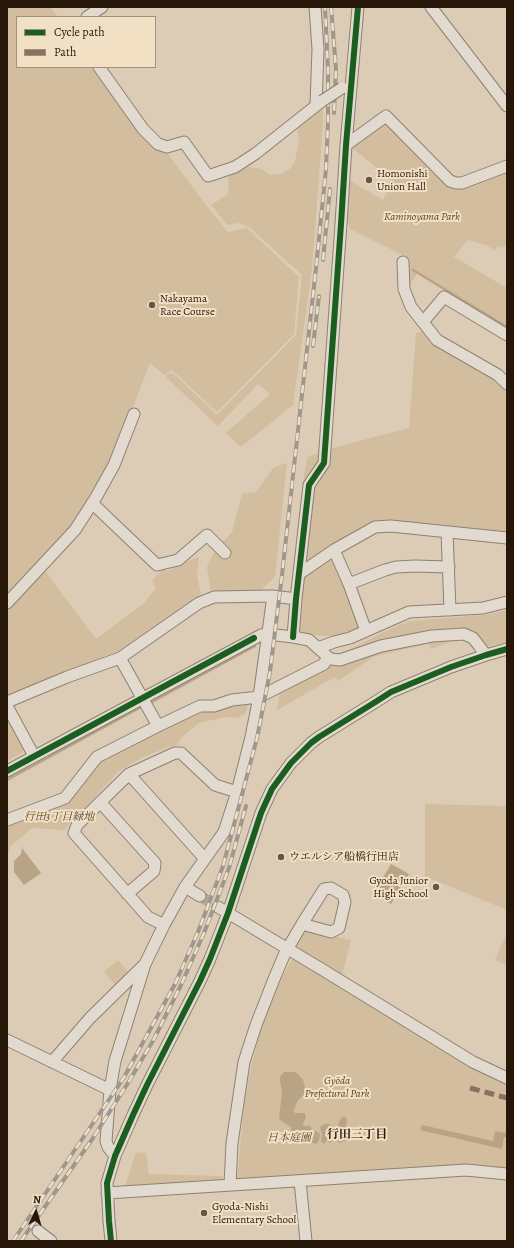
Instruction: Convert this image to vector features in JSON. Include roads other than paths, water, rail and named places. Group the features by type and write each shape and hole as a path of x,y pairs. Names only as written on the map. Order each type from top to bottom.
{"street":[{"path":"88,16 102,7"},
{"path":"315,7 318,50 319,103"},
{"path":"293,637 309,485 324,463 346,145 347,85 358,7"},
{"path":"431,7 507,106"},
{"path":"100,68 143,129 158,144 167,146 184,142 208,176 235,167 255,154 319,103 347,85"},
{"path":"346,145 386,116 450,181 462,183 507,166"},
{"path":"403,262 404,289 411,307 437,340 498,375 507,384"},
{"path":"423,322 444,297 507,335"},
{"path":"7,603 75,530 114,465 134,414"},
{"path":"92,503 157,565 178,560 207,535 225,553"},
{"path":"299,574 334,550 375,527 391,526 507,538"},
{"path":"447,532 450,610"},
{"path":"334,550 349,584 366,631"},
{"path":"349,584 396,567 449,567"},
{"path":"7,702 120,658 192,607 214,597 272,596 296,599"},
{"path":"116,1156 108,1147 106,1141 110,1090 119,1048 145,964 185,887 224,832 237,792 251,737 259,697 272,596"},
{"path":"318,648 350,638 409,612 483,608 507,602"},
{"path":"7,771 254,638 268,634 309,640 331,659 340,660 381,646 432,636 464,634 473,638 486,655"},
{"path":"108,1240 107,1183 116,1156 147,1085 200,981 228,913 251,841 266,800 272,789 291,763 311,743 391,692 451,667 507,649"},
{"path":"7,820 65,798 97,757 158,726 200,706 214,706 232,700 259,697 324,664 328,657"},
{"path":"120,658 158,726"},
{"path":"7,706 34,756"},
{"path":"164,925 148,917 74,833 77,825 129,774 175,753 181,753 215,785 237,792"},
{"path":"129,774 205,859"},
{"path":"100,802 155,863 154,871 128,894"},
{"path":"185,887 200,896"},
{"path":"218,907 473,1062 507,1078"},
{"path":"230,1185 232,1143 244,1062 256,1025 274,979 302,924"},
{"path":"52,1062 90,1018 145,964"},
{"path":"7,1040 110,1090"},
{"path":"107,1193 466,1170 507,1174"},
{"path":"300,1181 306,1241"},
{"path":"38,1231 51,1241"}],"waterway":[{"path":"413,270 507,327"},
{"path":"150,703 255,646"},
{"path":"7,780 143,706"}],"tunnel":[{"path":"200,896 218,907"}],"railway":[{"path":"13,1241 123,1079 175,984 198,932 223,866 257,738 270,672 282,575 326,169 328,69 325,7"},
{"path":"331,7 336,69 334,113"},
{"path":"323,260 330,189"},
{"path":"313,346 319,296"},
{"path":"21,1241 93,1138 154,1039 181,985 204,933 229,868 246,806"}],"place":[{"name":"Homonishi Union Hall","path":"369,180"},
{"name":"Nakayama Race Course","path":"152,305"},
{"name":"ウエルシア船橋行田店","path":"281,857"},
{"name":"Gyoda Junior High School","path":"436,887"},
{"name":"Gyoda-Nishi Elementary School","path":"204,1213"}],"district":[{"name":"行田三丁目","path":"357,1135"}],"park label":[{"name":"Kaminoyama Park","path":"422,217"},
{"name":"行田3丁目緑地","path":"59,817"},
{"name":"Gyōda Prefectural Park","path":"337,1087"},
{"name":"日本庭園","path":"289,1138"}]}
